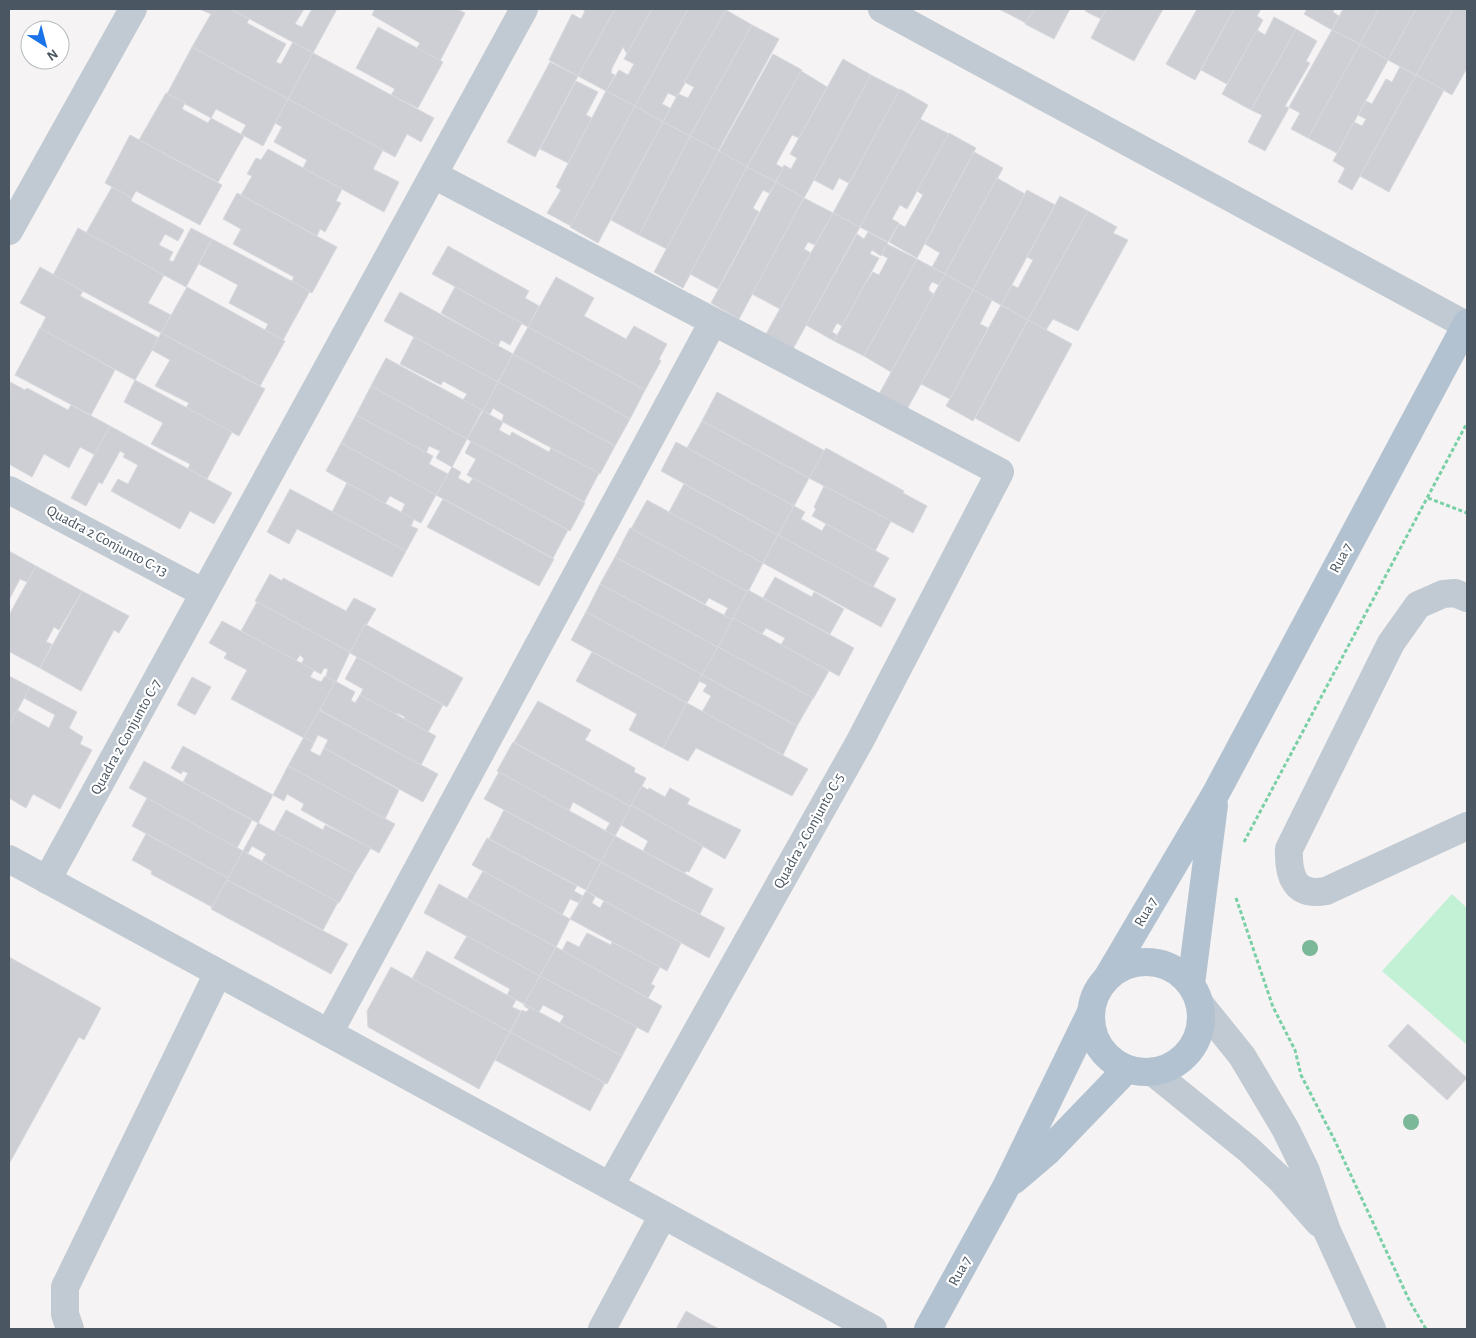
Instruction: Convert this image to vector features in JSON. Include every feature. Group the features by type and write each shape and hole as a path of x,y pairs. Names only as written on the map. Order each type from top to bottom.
{"main road":[{"name":"Rua 7","path":"1107,978 1216,793 1467,324"},
{"name":"Rua 7","path":"1195,994 1216,793"},
{"path":"1141,962 1160,964 1177,971 1195,994 1201,1020 1198,1034 1191,1048 1181,1060 1168,1068 1140,1070 1107,1057 1099,1048 1094,1038 1090,1014 1098,989 1107,978 1122,968 1141,962"},
{"name":"Rua 7","path":"928,1329 1006,1187 1090,1014"},
{"name":"Rua 7","path":"1006,1187 1140,1070"}],"street":[{"path":"9,231 133,9"},
{"name":"Quadra 2 Conjunto C-7","path":"47,880 524,9"},
{"path":"882,9 1467,324"},
{"path":"329,1033 713,322 434,175"},
{"name":"Quadra 2 Conjunto C-5","path":"610,1186 860,741 1000,472 713,322"},
{"name":"Quadra 2 Conjunto C-13","path":"9,490 204,593"},
{"path":"1467,598 1455,593 1443,594 1424,601 1418,605 1391,643 1289,849 1288,868 1296,884 1305,891 1313,894 1326,891 1467,826"},
{"path":"9,859 873,1329"},
{"path":"70,1329 64,1314 65,1287 218,973"},
{"path":"1195,994 1242,1056 1286,1130 1306,1171 1327,1231 1372,1329"},
{"path":"1140,1070 1248,1149 1280,1179 1327,1231"},
{"path":"602,1329 663,1215"}],"path":[{"path":"1428,498 1467,513"}],"green space":[{"path":"1452,894 1467,908 1467,1045 1382,971"}],"building":[{"path":"199,9 231,9 249,19 247,23 286,44 276,62 281,64 293,42 313,53 288,99 192,47 211,14"},
{"path":"231,9 304,9 295,24 302,27 312,9 337,9 313,53"},
{"path":"375,9 457,9 465,13 440,61 417,48 420,43 372,15"},
{"path":"582,9 615,9 578,76 549,60 572,14 581,19 585,11"},
{"path":"615,9 652,9 627,54 623,47 612,68 611,73 615,75 606,91 578,76"},
{"path":"652,9 688,9 635,106 606,91 619,70 628,75 634,64 624,59"},
{"path":"688,9 727,9 677,97 668,93 662,104 670,108 663,122 635,106"},
{"path":"999,9 1034,9 1026,23"},
{"path":"1034,9 1070,9 1054,39 1025,24"},
{"path":"1087,9 1106,9 1101,19 1085,11"},
{"path":"1106,9 1163,9 1134,61 1091,38"},
{"path":"1197,9 1234,9 1195,80 1166,64"},
{"path":"1234,9 1261,9 1257,16 1263,20 1227,84 1201,70"},
{"path":"1307,9 1334,9 1333,12 1339,16 1332,30 1304,14"},
{"path":"1343,9 1379,9 1360,44 1332,30"},
{"path":"1379,9 1416,9 1388,60 1360,44"},
{"path":"1416,9 1453,9 1416,75 1388,60"},
{"path":"1453,9 1467,9 1467,68 1452,95 1416,75"},
{"path":"726,10 752,25 690,136 663,122 678,94 688,98 694,87 684,82"},
{"path":"1274,17 1296,29 1251,110 1222,94 1257,30 1265,35"},
{"path":"752,25 779,39 718,151 690,136"},
{"path":"378,27 443,62 418,108 391,95 395,89 356,68"},
{"path":"1296,29 1317,41 1306,61 1310,63 1285,106 1289,108 1265,151 1248,142 1262,115 1251,110"},
{"path":"1332,30 1360,44 1308,138 1291,129 1300,113 1289,107"},
{"path":"1360,44 1388,60 1337,153 1308,138"},
{"path":"192,47 288,99 263,146 241,134 246,125 216,109 211,118 167,94"},
{"path":"313,53 434,118 421,142 407,134 395,157 288,99"},
{"path":"773,54 802,70 747,167 719,151"},
{"path":"843,59 871,75 804,198 776,182 784,165 791,169 797,158 790,154"},
{"path":"550,62 578,76 535,157 507,142"},
{"path":"1400,67 1416,75 1352,190 1338,182 1345,168 1333,161 1354,122 1362,126 1366,119 1358,115 1366,101 1372,104 1386,79 1392,82"},
{"path":"801,71 827,87 799,138 792,135 776,164 783,168 776,182 747,167"},
{"path":"871,75 900,90 849,183 839,178 833,190 814,180"},
{"path":"1416,75 1444,90 1389,192 1360,176"},
{"path":"576,81 598,92 586,115 592,118 568,163 540,149"},
{"path":"900,89 928,105 860,227 833,213"},
{"path":"606,91 635,106 571,226 547,213 561,190 556,187"},
{"path":"166,93 185,103 182,109 208,123 211,118 244,136 218,182 139,140"},
{"path":"288,99 383,150 373,169 399,182 384,212 303,168 307,160 274,142 282,127 275,123"},
{"path":"635,106 663,122 598,243 570,227"},
{"path":"920,119 949,134 907,209 900,205 892,219 899,223 888,242 860,227"},
{"path":"663,122 690,136 639,235 611,220"},
{"path":"949,133 976,148 917,258 889,242 899,224 905,227 923,195 917,191"},
{"path":"130,135 222,185 200,225 136,191 132,198 105,183"},
{"path":"690,136 719,151 667,249 639,235"},
{"path":"268,149 342,189 336,201 341,203 325,232 320,229 317,236 241,195 252,176 247,174 256,158 261,160"},
{"path":"719,151 747,167 683,288 654,272"},
{"path":"974,152 1003,168 945,274 932,267 940,253 925,244"},
{"path":"747,167 776,182 769,193 763,190 753,208 759,212 718,289 690,274"},
{"path":"997,178 1025,194 973,290 945,274"},
{"path":"776,182 804,198 739,319 711,303"},
{"path":"112,187 132,198 131,201 184,230 178,241 165,234 159,245 173,252 169,260 173,262 191,228 212,239 186,287 86,233"},
{"path":"1027,190 1055,205 1001,305 973,290"},
{"path":"237,193 337,247 312,293 291,282 294,277 233,244 241,229 223,219"},
{"path":"1060,196 1088,211 1028,320 1001,305 1012,285 1018,288 1033,260 1027,257"},
{"path":"804,198 833,213 815,245 808,242 804,249 811,253 780,309 752,294"},
{"path":"1088,211 1117,227 1113,233 1128,240 1078,331 1053,319 1046,330 1028,320"},
{"path":"833,213 860,227 793,349 766,334"},
{"path":"78,228 164,275 148,303 171,315 161,333 53,275"},
{"path":"868,232 888,243 881,256 872,250 870,254 879,258 842,326 837,323 832,332 837,335 834,341 806,325 857,234 864,239"},
{"path":"212,239 310,291 283,340 265,330 268,324 229,303 238,285 199,264"},
{"path":"887,244 917,259 864,356 834,341 873,272 879,275 888,258 882,255"},
{"path":"448,246 529,291 525,298 539,306 528,327 432,274"},
{"path":"917,259 945,274 939,285 932,282 929,287 929,291 934,294 891,372 864,356"},
{"path":"40,267 83,291 80,296 159,338 135,380 40,329 46,317 20,303"},
{"path":"945,274 973,290 906,411 878,396"},
{"path":"556,277 594,298 584,316 626,339 634,326 667,344 659,359 661,361 645,390 528,327"},
{"path":"187,287 285,341 260,386 161,333"},
{"path":"455,287 522,323 510,345 501,340 498,346 441,313"},
{"path":"973,290 992,300 980,324 988,328 950,399 921,384"},
{"path":"400,292 513,354 498,382 384,321"},
{"path":"1001,305 1028,320 973,421 946,406"},
{"path":"1028,320 1072,344 1019,442 975,418"},
{"path":"528,327 645,390 630,419 513,354"},
{"path":"40,328 115,370 91,415 15,375"},
{"path":"161,333 265,389 239,436 186,408 189,403 155,386 170,360 152,350"},
{"path":"414,337 498,382 483,411 463,400 467,394 443,381 441,385 400,364"},
{"path":"513,354 630,419 615,446 498,382"},
{"path":"386,358 482,410 467,439 371,386"},
{"path":"135,380 232,432 207,479 188,469 190,464 151,444 163,423 124,402"},
{"path":"10,382 25,390 27,388 68,410 71,405 110,426 95,455 80,447 69,468 44,454 32,477 9,464"},
{"path":"498,382 615,446 600,474 503,422 504,415 493,408 490,414 483,411"},
{"path":"371,386 467,439 452,467 436,458 440,451 429,446 426,453 356,415"},
{"path":"717,392 825,451 809,478 702,421"},
{"path":"483,411 503,422 499,430 510,436 512,432 549,452 551,448 599,473 584,502 467,439"},
{"path":"356,415 433,456 429,464 448,474 436,495 341,443"},
{"path":"702,421 809,478 794,506 687,448"},
{"path":"110,426 232,493 214,524 190,511 180,529 111,491 118,479 128,484 138,465 123,457 125,454 120,451 102,484 99,482 86,506 71,498"},
{"path":"471,441 585,503 570,531 467,475 476,459 465,453"},
{"path":"676,442 794,506 778,535 661,471"},
{"path":"341,443 436,495 421,523 401,513 405,504 390,496 385,504 326,471"},
{"path":"826,448 904,491 903,493 927,506 913,533 809,478"},
{"path":"452,467 461,472 458,478 469,484 473,478 568,530 553,558 436,495"},
{"path":"347,483 414,519 411,526 418,529 406,551 332,512"},
{"path":"684,484 778,535 763,563 669,512"},
{"path":"824,486 891,521 875,551 812,516"},
{"path":"290,489 406,551 392,577 297,529 289,544 267,532"},
{"path":"443,499 554,559 539,586 427,527"},
{"path":"647,500 763,563 748,592 631,529"},
{"path":"794,506 805,512 801,519 822,531 826,524 889,558 873,587 778,535"},
{"path":"630,528 748,592 733,620 724,615 728,608 709,598 705,604 615,557"},
{"path":"778,535 896,599 881,627 763,563"},
{"path":"9,551 36,566 27,582 20,579 9,600"},
{"path":"615,557 733,620 718,647 600,584"},
{"path":"36,566 82,591 59,630 54,627 46,642 52,644 40,668 10,652 9,655 9,615"},
{"path":"270,574 282,581 283,578 346,611 354,598 376,609 350,652 255,601"},
{"path":"775,577 812,597 814,592 844,609 830,634 763,598"},
{"path":"600,584 718,647 703,675 586,612"},
{"path":"748,590 854,648 839,676 781,645 785,638 766,628 762,634 733,618"},
{"path":"82,591 129,616 119,633 114,630 81,691 40,668"},
{"path":"257,602 350,652 336,682 326,677 328,669 324,668 321,674 301,664 304,659 300,655 296,661 241,631"},
{"path":"586,612 703,675 687,703 571,640"},
{"path":"733,618 829,671 813,699 718,647"},
{"path":"222,621 314,670 310,677 321,682 325,676 336,682 304,738 231,699 247,670 224,658 227,653 209,643"},
{"path":"365,624 463,678 447,707 350,653"},
{"path":"718,647 813,698 797,726 702,675"},
{"path":"592,652 687,703 663,748 629,730 637,714 576,681"},
{"path":"357,657 443,705 428,732 404,719 405,717 397,713 397,715 360,695 363,689 345,679"},
{"path":"702,675 797,726 783,755 702,712 711,696 703,691 707,685 699,681"},
{"path":"9,676 30,687 9,726"},
{"path":"192,677 211,687 195,715 177,705"},
{"path":"335,681 355,692 351,700 355,703 360,695 436,736 421,765 320,710"},
{"path":"30,687 77,712 69,728 83,737 80,744 92,750 60,809 33,794 26,808 9,798 9,726 17,710 49,728 55,715 24,698"},
{"path":"538,701 591,730 585,740 635,768 634,772 646,778 631,807 514,742"},
{"path":"687,703 808,769 792,796 696,748 688,761 663,748"},
{"path":"319,710 438,774 423,802 324,748 328,740 318,735 314,743 304,737"},
{"path":"304,737 314,743 310,751 320,756 324,748 399,790 385,819 288,766"},
{"path":"513,742 631,807 615,836 605,831 610,823 573,802 569,811 497,771"},
{"path":"183,746 273,795 258,823 183,782 188,773 183,771 181,774 171,768"},
{"path":"144,761 252,820 237,848 129,788"},
{"path":"288,766 395,824 379,853 301,810 304,804 287,794 284,801 273,795"},
{"path":"499,772 615,836 601,862 484,799"},
{"path":"642,786 665,797 670,788 690,799 687,804 741,830 725,859 631,805"},
{"path":"147,798 243,851 228,878 132,826"},
{"path":"631,805 703,846 689,872 686,871 685,873 643,851 648,841 621,825"},
{"path":"286,810 323,830 325,825 371,848 355,874 274,832"},
{"path":"504,810 601,862 586,890 489,839"},
{"path":"258,823 355,874 339,903 262,861 266,854 252,846 248,853 243,851"},
{"path":"146,834 228,878 212,907 151,874 152,871 132,860"},
{"path":"615,836 713,889 700,914 601,862"},
{"path":"487,838 577,886 574,891 583,896 579,903 570,899 562,915 472,865"},
{"path":"243,851 338,902 323,930 227,880"},
{"path":"601,862 725,928 709,958 586,891"},
{"path":"483,871 570,919 556,947 467,899"},
{"path":"227,880 348,944 331,974 211,909"},
{"path":"439,884 556,947 540,976 424,913"},
{"path":"586,891 595,897 592,903 600,908 604,901 681,943 667,971 570,919"},
{"path":"587,933 611,945 612,942 660,967 651,984 655,986 648,998 562,951 567,941 579,947"},
{"path":"467,936 540,976 524,1004 507,995 510,989 454,958"},
{"path":"556,947 662,1006 648,1033 540,976"},
{"path":"427,951 516,1000 512,1007 521,1011 510,1032 412,979"},
{"path":"9,957 101,1008 84,1040 79,1037 9,1164"},
{"path":"391,967 510,1032 479,1089 368,1027 367,1011"},
{"path":"540,976 637,1027 622,1056 560,1023 564,1016 543,1005 539,1012 524,1004"},
{"path":"524,1004 622,1056 607,1084 510,1032 522,1010 526,1012 529,1009"},
{"path":"1408,1024 1467,1078 1447,1100 1388,1046"},
{"path":"510,1032 605,1083 590,1111 495,1060"},
{"path":"686,1311 700,1319 719,1329 676,1329"}]}
